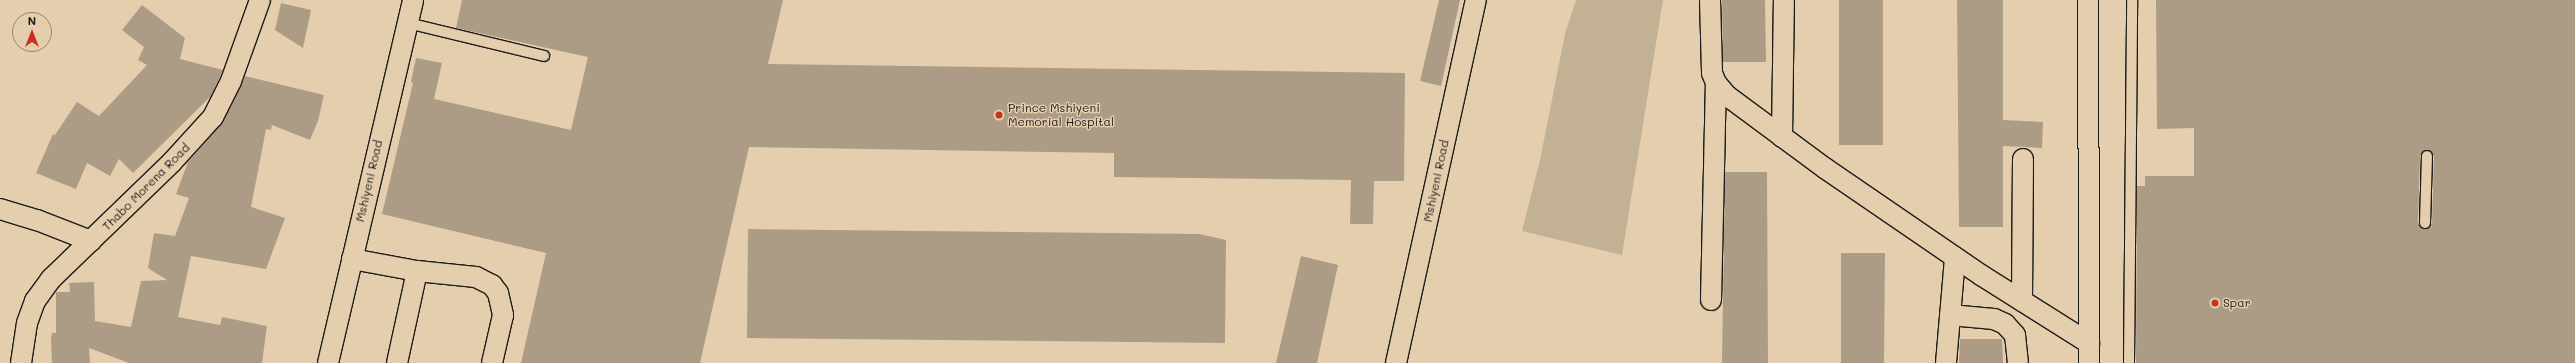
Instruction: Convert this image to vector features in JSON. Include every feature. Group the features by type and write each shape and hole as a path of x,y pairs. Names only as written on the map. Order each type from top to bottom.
{"street":[{"name":"Thabo Morena Road","path":"22,363 27,323 35,302 51,278 91,241 213,117 231,81 260,0"},
{"name":"Mshiyeni Road","path":"328,363 413,0"},
{"name":"Mshiyeni Road","path":"1396,363 1476,0"},
{"path":"1710,0 1711,55 1716,83 1711,300"},
{"path":"1782,137 1784,0"},
{"path":"2088,0 2089,363"},
{"path":"1716,83 1726,96 1782,137 1955,257 2089,343"},
{"path":"2022,301 2023,159"},
{"path":"0,209 37,220 91,241"},
{"path":"1946,363 1955,257"},
{"path":"352,260 417,271 476,277 492,285 498,293 502,315 492,363"},
{"path":"397,363 417,271"},
{"path":"1950,315 1994,319 2005,324 2015,335 2018,363"}],"lane":[{"path":"2129,363 2132,0"},
{"path":"408,23 544,56"},
{"path":"2425,223 2427,156"}],"shaded area":[{"path":"1576,0 1663,0 1622,255 1522,231 1540,160 1565,34"}],"building":[{"path":"462,0 783,0 768,64 1405,73 1404,181 1374,181 1373,224 1350,224 1351,180 1114,177 1114,153 749,147 700,363 521,363 546,253 382,214 413,83 411,82 416,58 442,63 434,99 571,130 588,57 456,28"},
{"path":"1439,0 1460,0 1441,86 1420,81"},
{"path":"1722,0 1765,0 1766,62 1723,62"},
{"path":"1839,0 1883,0 1883,145 1839,145"},
{"path":"1957,0 2003,0 2003,120 2043,122 2042,148 2003,146 2003,227 1959,227"},
{"path":"2156,0 2575,0 2575,363 2136,363 2137,186 2145,186 2145,176 2194,176 2194,128 2157,129","holes":["2427,150 2434,156 2432,223 2425,229 2418,223 2420,156"]},
{"path":"281,3 311,10 303,48 275,30"},
{"path":"142,5 185,38 180,59 223,70 211,96 133,173 119,159 110,176 87,163 76,189 36,173 53,134 55,135 77,102 99,116 147,65 138,60 144,47 122,30"},
{"path":"245,76 324,95 318,121 310,140 272,125 271,130 266,129 251,207 285,218 266,269 191,256 178,317 220,325 222,317 267,326 262,363 129,363 89,348 90,363 52,363 51,339 52,333 56,333 56,292 70,292 69,283 94,282 95,321 131,327 141,281 167,280 148,268 154,233 175,236 189,198 176,194 188,162 223,122"},
{"path":"1725,172 1767,172 1768,363 1722,363"},
{"path":"748,229 1199,234 1226,240 1225,343 747,338"},
{"path":"1841,253 1885,253 1884,363 1841,363"},
{"path":"1301,256 1338,265 1317,363 1276,363"},
{"path":"1960,339 2002,339 2003,363 1959,363"}],"place":[{"name":"Prince Mshiyeni Memorial Hospital","path":"999,115"},
{"name":"Spar","path":"2215,303"}]}
